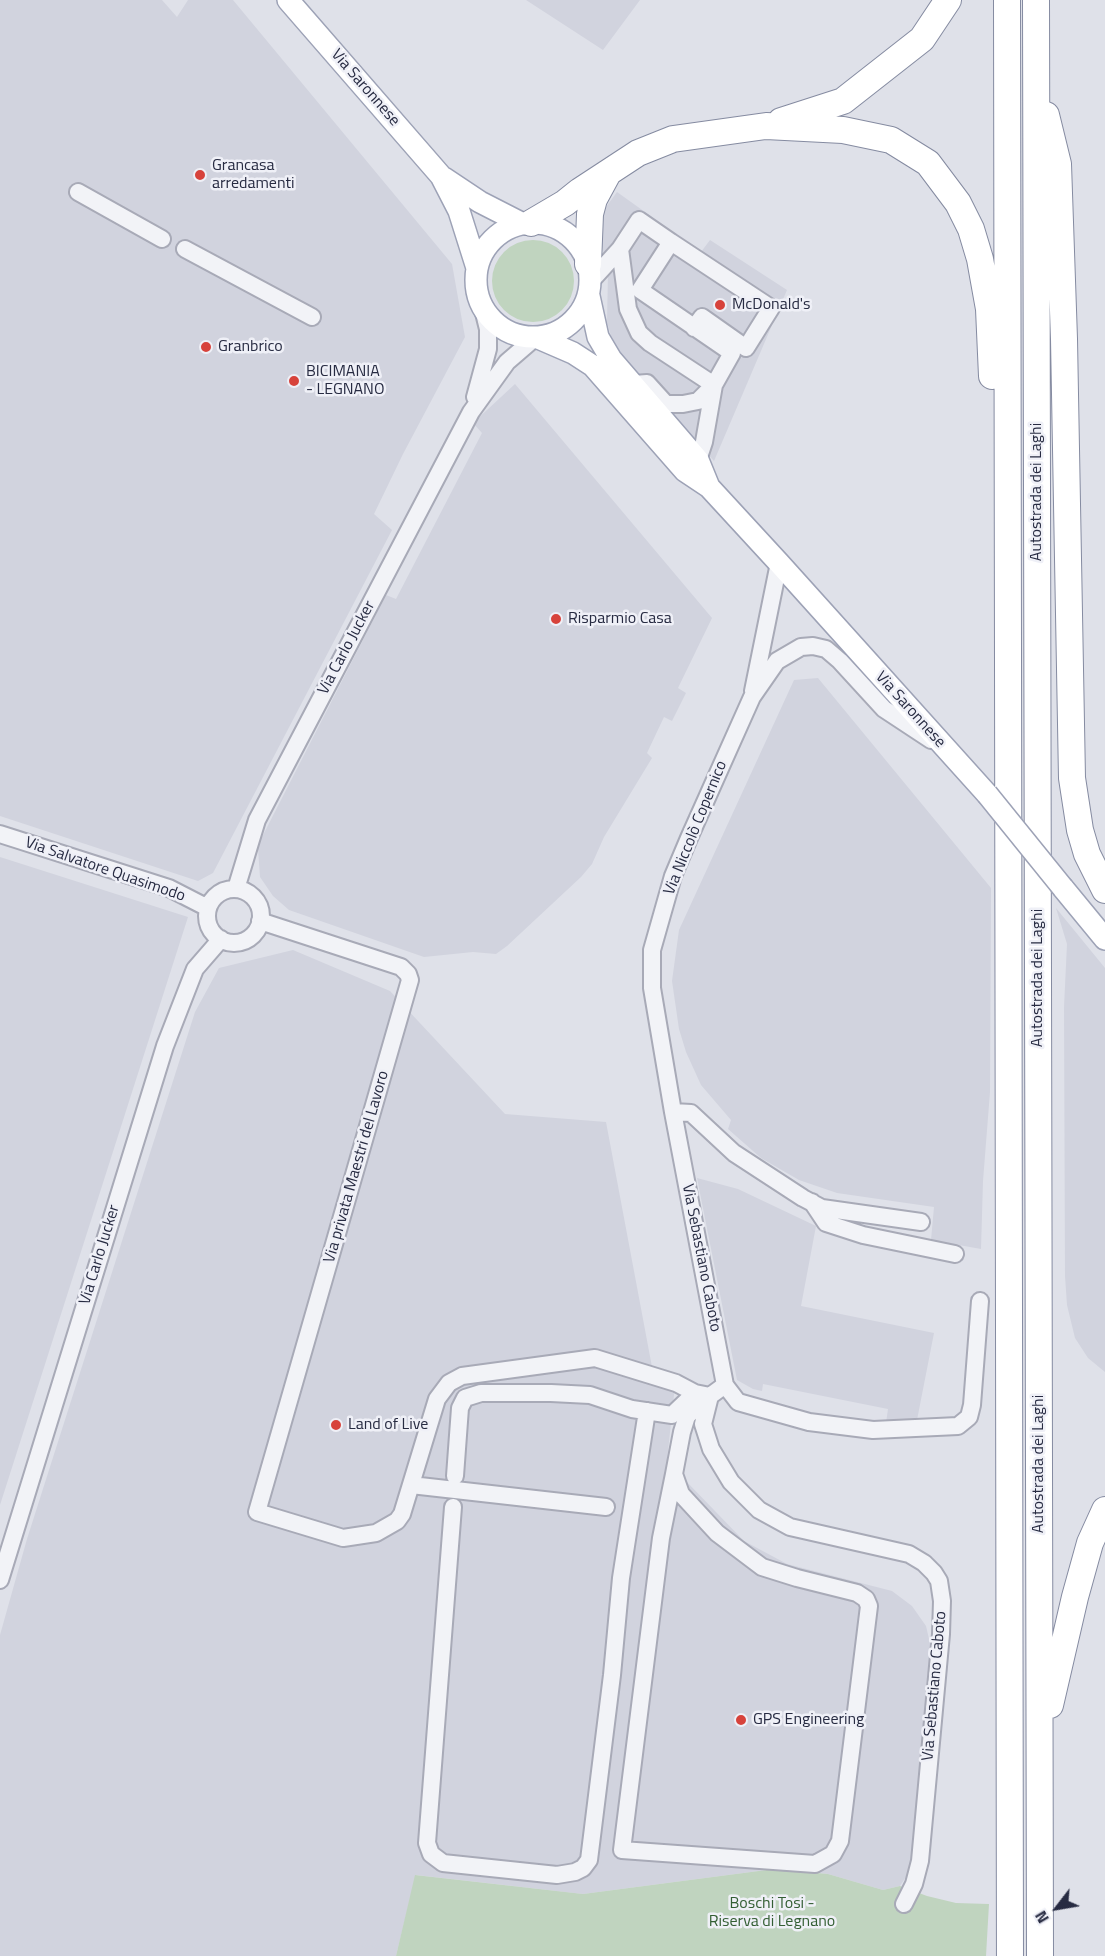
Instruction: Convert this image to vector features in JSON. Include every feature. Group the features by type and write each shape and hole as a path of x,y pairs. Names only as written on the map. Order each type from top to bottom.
{"highway":[{"path":"527,224 565,203 638,153 673,139 766,126 843,101 922,39 948,0"},
{"name":"Autostrada dei Laghi","path":"1007,0 1010,1956"},
{"name":"Autostrada dei Laghi","path":"1036,0 1040,1956"},
{"path":"1036,75 1058,164 1064,339 1072,778 1080,830 1088,854 1105,890"},
{"path":"766,126 843,130 891,140 928,163 958,202 971,229 980,259 988,309 1004,619 1009,645"},
{"path":"589,281 590,214 594,199 607,175"},
{"path":"1040,1749 1075,1597 1090,1543 1105,1510"}],"main road":[{"name":"Via Saronnese","path":"288,0 441,176 459,211 477,268"},
{"name":"Via Saronnese","path":"441,176 480,202 527,224"},
{"path":"527,224 549,225 566,234 579,247 589,281 572,322 563,330 536,337 519,335 504,329 491,319 482,305 476,287 477,268 483,253 493,239 507,230 527,224"},
{"name":"Via Saronnese","path":"589,281 598,337 611,359 698,460 709,487"},
{"name":"Via Saronnese","path":"536,337 593,366 685,471 709,487 987,794 1105,939"}],"street":[{"path":"78,192 162,239"},
{"path":"589,281 620,249 639,220 771,308 746,348 702,317 694,328"},
{"path":"634,384 647,383 666,404 698,401 714,385 732,353 640,290 671,242"},
{"path":"185,249 312,317"},
{"path":"620,249 628,309 639,333 650,343 714,385"},
{"name":"Via Carlo Jucker","path":"471,412 488,349 488,329 482,305"},
{"name":"Via Carlo Jucker","path":"236,889 257,820 471,412 507,362 536,337"},
{"path":"698,460 704,442 714,385"},
{"name":"Via Niccolò Copernico","path":"752,698 779,563"},
{"name":"Via Niccolò Copernico","path":"673,1112 652,988 652,950 673,876 752,698 777,661 801,648 813,646 826,649 884,709 944,749"},
{"name":"Via Salvatore Quasimodo","path":"0,834 169,888 208,908"},
{"path":"236,889 253,897 258,904 260,921 258,929 245,940 237,943 221,939 214,933 209,926 208,908 219,894 236,889"},
{"name":"Via privata Maestri del Lavoro","path":"260,921 401,967 410,980 257,1512 343,1538 376,1533 396,1521 402,1514 411,1485"},
{"name":"Via Carlo Jucker","path":"0,1579 165,1046 195,969 221,939"},
{"path":"673,1112 691,1113 734,1153 822,1208 921,1222"},
{"name":"Via Sebastiano Caboto","path":"673,1112 725,1385"},
{"path":"812,1202 826,1223 863,1235 955,1254"},
{"path":"455,1476 460,1408 465,1398 481,1393 590,1395 632,1409 672,1414 702,1395 725,1385 738,1402 810,1422 873,1430 958,1426 969,1417 972,1405 980,1301"},
{"path":"606,1507 411,1485 437,1399 449,1383 462,1376 595,1358 676,1383 702,1395"},
{"path":"674,1474 681,1494 717,1533 762,1567 857,1593 866,1599 869,1606 840,1841 833,1854 815,1864 622,1850 660,1538 682,1432 687,1416 702,1395"},
{"name":"Via Sebastiano Caboto","path":"702,1395 703,1424 711,1449 731,1482 759,1510 790,1527 909,1554 924,1563 939,1581 942,1601 941,1634 920,1861 914,1884 904,1904"},
{"path":"453,1507 427,1843 431,1854 443,1863 556,1875 575,1872 583,1868 590,1860 621,1578 647,1411"}],"shaded area":[{"path":"0,0 162,0 177,17 188,0 233,0 452,264 465,337 374,514 392,530 213,873 198,881 0,816"},
{"path":"526,0 640,0 603,50"},
{"path":"617,192 701,252 710,240 787,290 714,461 626,362 611,336 607,322 608,273 601,243 601,214"},
{"path":"515,384 712,618 678,688 686,693 672,721 664,717 647,753 652,758 604,837 592,864 581,877 496,954 473,952 424,957 289,910 273,896 260,877 258,849 261,839 386,595 396,599 482,433 473,423"},
{"path":"818,678 991,888 990,1092 983,1181 981,1249 931,1240 934,1207 837,1193 799,1180 761,1158 728,1129 731,1120 701,1085 686,1052 679,1029 672,981 679,930 794,680"},
{"path":"0,857 188,917 0,1505"},
{"path":"1056,908 1105,968 1105,1372 1088,1358 1075,1338 1067,1305 1064,1007 1067,944"},
{"path":"293,950 390,991 505,1114 606,1122 652,1367 676,1376 666,1470 684,1479 744,1541 787,1564 892,1591 912,1606 926,1626 932,1652 911,1869 900,1886 883,1890 828,1874 774,1869 583,1894 416,1875 396,1956 0,1956 0,1635 27,1539 195,1012 219,968"},
{"path":"697,1178 738,1189 816,1226 801,1306 934,1333 917,1420 886,1423 888,1409 763,1384 762,1391 737,1380"}],"green space":[{"path":"525,240 541,240 556,247 567,258 574,273 571,297 562,310 541,322 525,322 510,315 499,304 492,289 492,273 499,258 510,247"},
{"name":"Boschi Tosi - Riserva di Legnano","path":"774,1869 828,1874 883,1890 900,1886 956,1903 989,1904 986,1956 396,1956 415,1875 583,1894"}],"place":[{"name":"Grancasa arredamenti","path":"200,175"},
{"name":"McDonald's","path":"720,305"},
{"name":"Granbrico","path":"206,347"},
{"name":"BICIMANIA - LEGNANO","path":"294,381"},
{"name":"Risparmio Casa","path":"556,619"},
{"name":"Land of Live","path":"336,1425"},
{"name":"GPS Engineering","path":"741,1720"}]}
